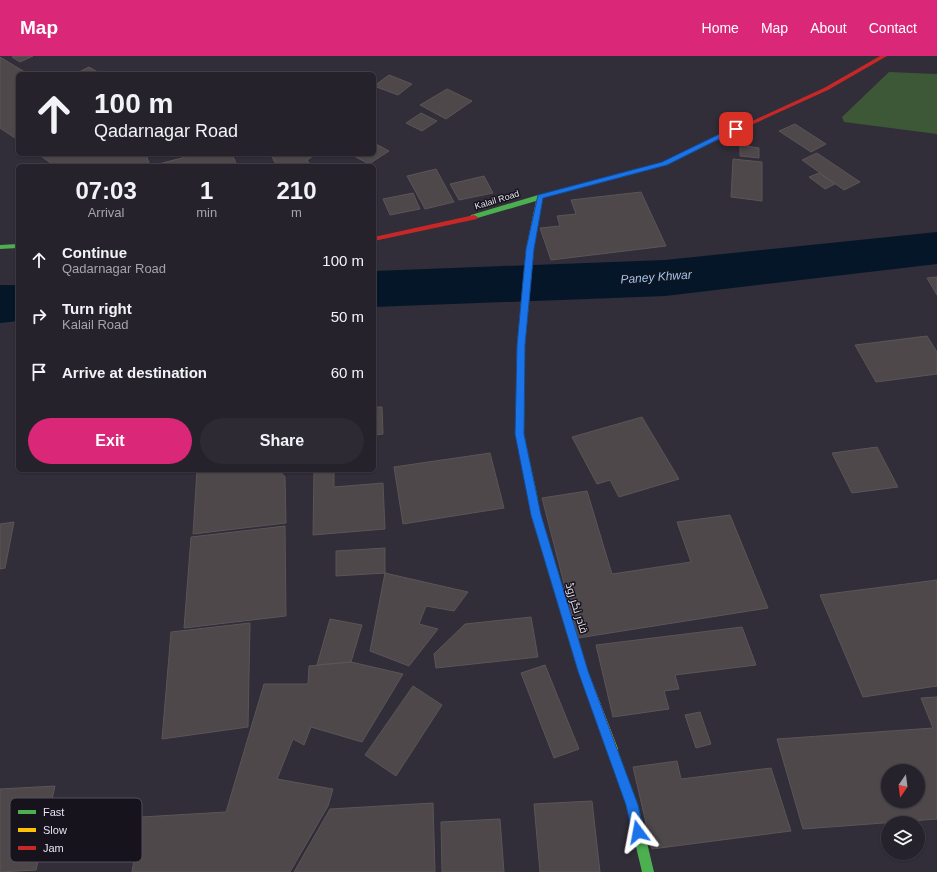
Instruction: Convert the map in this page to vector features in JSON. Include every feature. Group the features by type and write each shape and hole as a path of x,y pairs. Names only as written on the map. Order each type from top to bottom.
{"main road":[{"name":"Kalail Road","path":"376,239 475,217 540,197 665,164 736,129 826,89 884,56"},
{"name":"قادر نگر روڈ","path":"540,197 530,249 521,345 520,434 536,515 583,671 632,805 648,872"},
{"path":"0,247 16,246"}],"green space":[{"path":"889,72 937,74 937,134 844,122 842,117"}],"building":[{"path":"33,56 20,62 12,57"},
{"path":"0,57 25,72 16,72 16,139 0,128"},
{"path":"89,67 98,72 79,72"},
{"path":"389,75 412,84 398,95 376,87 376,85"},
{"path":"447,89 472,101 446,119 420,105"},
{"path":"421,113 437,121 422,131 406,123"},
{"path":"795,124 826,144 811,152 779,131"},
{"path":"376,144 389,151 369,164 354,156 376,156"},
{"path":"740,145 759,148 759,158 740,156"},
{"path":"817,153 860,182 844,190 802,160"},
{"path":"41,156 147,156 149,164 52,164"},
{"path":"189,156 233,156 236,164 159,164"},
{"path":"313,156 307,160 310,164 276,164 272,157"},
{"path":"733,159 762,162 762,201 731,197"},
{"path":"436,169 454,202 425,209 407,176"},
{"path":"819,173 835,184 825,189 809,177"},
{"path":"484,176 493,193 459,200 450,184"},
{"path":"641,192 666,246 551,260 540,228 560,226 557,216 576,214 571,200"},
{"path":"413,193 420,209 390,215 383,199"},
{"path":"937,277 937,295 927,278"},
{"path":"927,336 937,352 937,374 876,382 855,345"},
{"path":"376,407 382,407 383,434 376,435"},
{"path":"642,417 679,479 619,497 610,480 597,484 572,437"},
{"path":"877,447 898,487 852,493 832,453"},
{"path":"490,453 504,508 403,524 394,467"},
{"path":"197,472 281,472 285,477 286,523 193,534"},
{"path":"314,472 334,472 334,487 383,483 385,529 313,535"},
{"path":"587,491 612,574 691,562 677,522 730,515 768,608 578,638 542,498"},
{"path":"14,522 5,568 0,569 0,524"},
{"path":"285,526 286,616 184,628 191,537"},
{"path":"385,548 385,573 336,576 336,551"},
{"path":"385,573 468,592 454,611 426,606 419,624 438,629 409,666 370,651"},
{"path":"937,580 937,686 863,697 820,595"},
{"path":"531,617 538,657 436,668 434,654 465,624"},
{"path":"330,619 362,625 351,662 317,665"},
{"path":"250,623 248,727 162,739 171,632"},
{"path":"742,627 756,665 675,675 679,689 664,691 669,709 613,717 596,645"},
{"path":"351,662 403,674 362,742 311,727 304,745 293,739 277,779 333,789 328,806 290,872 132,872 134,862 142,862 142,817 226,812 264,684 308,684 309,666"},
{"path":"545,665 579,749 554,758 521,673"},
{"path":"413,686 442,705 396,776 365,755"},
{"path":"937,697 937,819 925,820 925,816 881,816 881,823 803,829 777,739 933,728 921,698"},
{"path":"700,712 711,744 696,748 685,715"},
{"path":"677,761 681,779 771,768 791,831 652,849 633,767"},
{"path":"55,786 52,798 10,798 10,862 38,862 36,870 0,872 0,789"},
{"path":"592,801 600,872 540,872 534,804"},
{"path":"433,803 435,872 294,872 330,809"},
{"path":"500,819 504,872 442,872 441,822"}],"waterway":[{"name":"Paney Khwar","path":"376,289 665,278 937,248"},
{"name":"Paney Khwar","path":"0,304 16,303"}],"traffic: fast":[{"path":"474,217 540,197 665,164 703,145"},
{"path":"533,499 520,434 521,345 530,249 540,197"},
{"path":"0,247 16,246"},
{"path":"612,749 632,805 648,872"}],"traffic: slow":[{"path":"533,499 536,515 583,671 612,749"}],"traffic: jam":[{"path":"703,145 826,89 884,56"},
{"path":"376,239 474,217"}],"route":[{"path":"638,832 632,805 583,671 536,515 520,434 521,345 530,249 540,197 665,164 736,129"}]}
